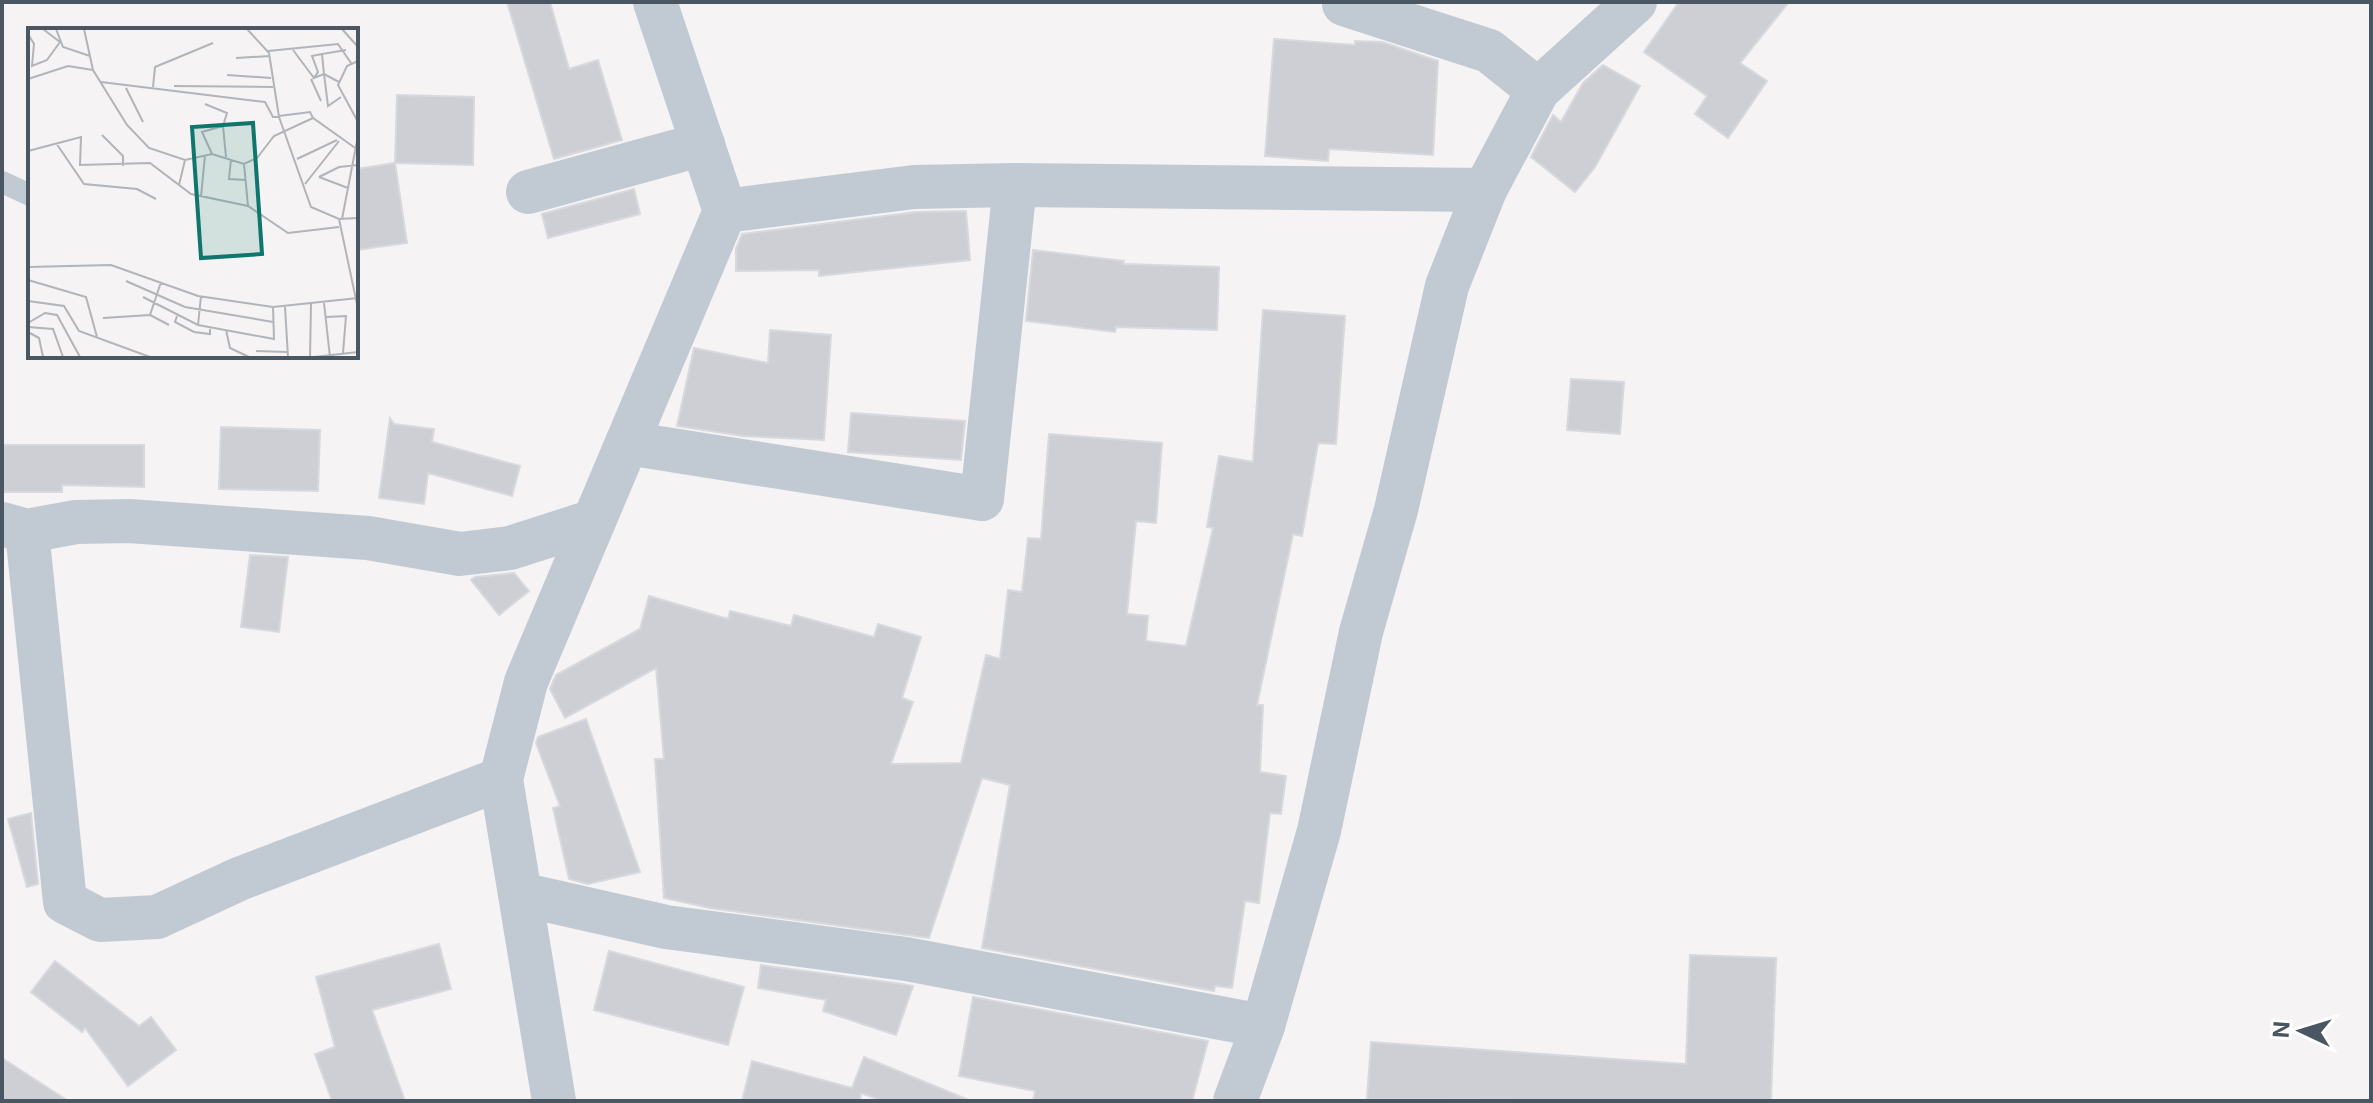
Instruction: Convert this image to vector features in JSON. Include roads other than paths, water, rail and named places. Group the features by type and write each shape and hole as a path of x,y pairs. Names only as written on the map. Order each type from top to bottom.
{"street":[{"path":"554,1101 501,779 526,682 725,211 655,2"},
{"path":"1235,1101 1263,1026 1319,831 1358,646 1396,510 1447,286 1485,190 1538,90 1635,2"},
{"path":"1344,4 1489,51 1538,90"},
{"path":"528,192 703,144"},
{"path":"725,211 914,187 1015,185 1485,190"},
{"path":"627,443 982,499 1015,185"},
{"path":"501,779 239,879 157,917 100,920 65,902 14,528 129,521 368,538 460,554 510,548 594,521"},
{"path":"520,894 666,927 906,959 1263,1026"}],"lane":[{"path":"2,182 28,194"}]}
